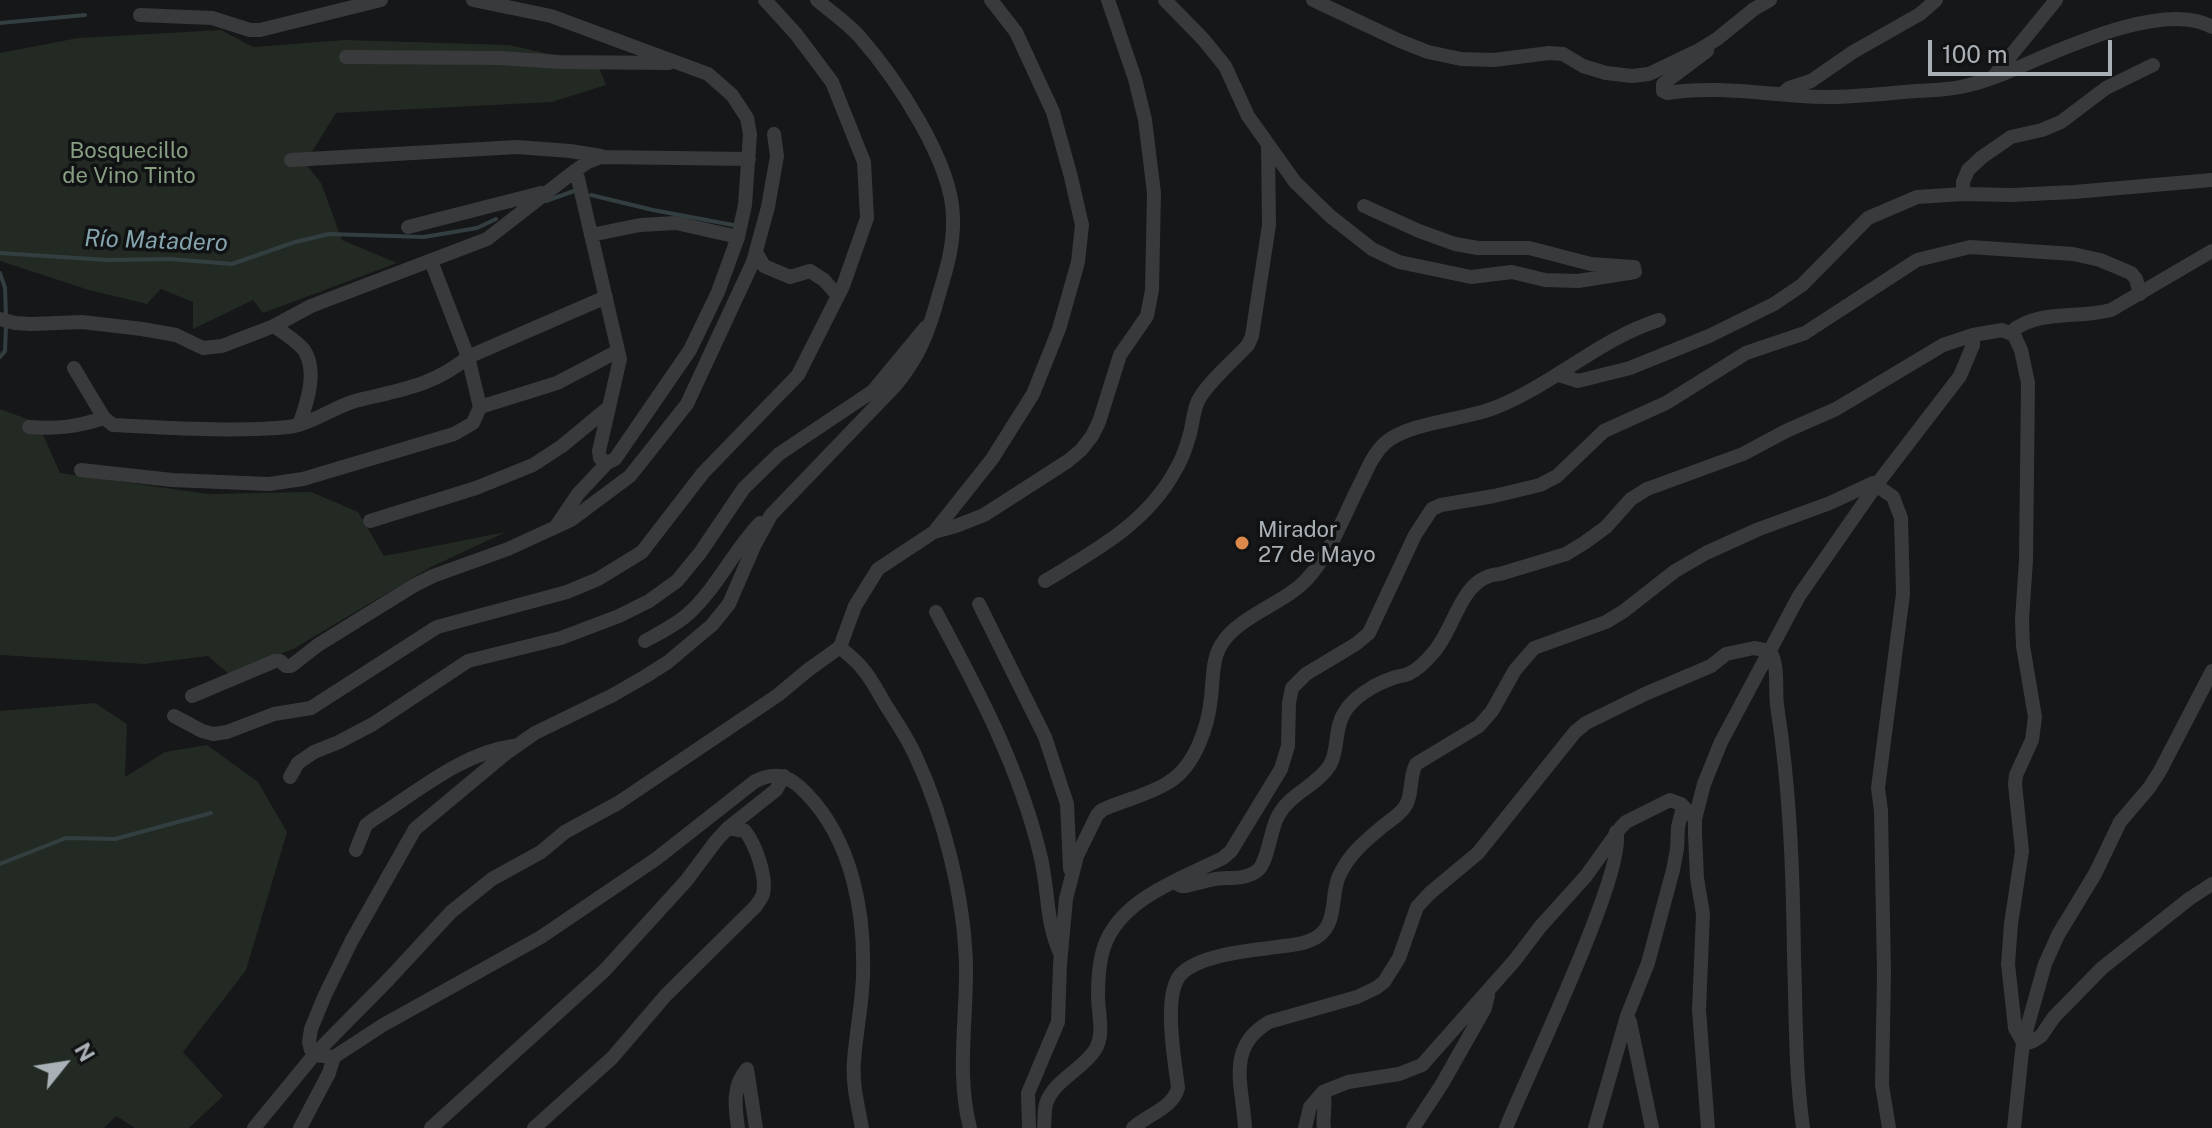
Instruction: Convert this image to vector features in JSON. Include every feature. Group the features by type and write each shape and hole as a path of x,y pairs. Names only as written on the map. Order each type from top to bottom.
{"street":[{"path":"140,15 212,18 250,30 260,30 381,0"},
{"path":"473,0 551,16 708,74 724,86 741,107 750,134 745,205 738,237 718,292 690,350 615,459 607,463 578,494 555,528"},
{"path":"174,716 213,734 227,732 274,714 311,708 437,627 567,592 598,579 642,552 703,473 798,375 838,296 867,218 864,162 832,82 796,34 765,0"},
{"path":"645,641 686,617 705,598 758,524 771,515 908,371 925,342 951,254 953,213 937,153 889,74 858,35 817,0"},
{"path":"254,1128 314,1055 451,912 492,879 541,852 565,832 618,803 778,695 840,647 855,606 878,569 934,532 992,459 1033,394 1059,329 1078,262 1082,225 1053,112 1016,32 991,0"},
{"path":"934,532 984,515 1081,450 1099,422 1120,355 1147,316 1152,290 1154,193 1145,120 1135,79 1108,0"},
{"path":"1154,0 1228,82 1233,82"},
{"path":"1165,0 1225,66 1248,116 1295,182 1330,216 1372,249 1399,262 1471,277 1512,272 1545,280 1578,281 1635,272 1634,267 1591,264 1529,248 1478,248 1455,244 1364,206"},
{"path":"1313,0 1428,52 1461,59 1494,60 1563,54 1583,66 1632,76 1649,74 1706,46 1770,0"},
{"path":"1782,94 1789,88 1811,81 1853,52 1920,14 1936,0"},
{"path":"1994,76 2056,0"},
{"path":"1706,46 1707,51 1663,84 1663,91 1743,90 1831,97 1957,88 2018,67 2067,43 2152,16 2197,18 2212,27"},
{"path":"346,57 681,63"},
{"path":"1963,194 1963,182 1968,170 2011,137 2061,122 2106,88 2153,65"},
{"path":"192,696 275,661 291,666 318,645 413,586 555,528 589,509 630,476 687,404 756,252 777,156 774,134"},
{"path":"1045,581 1133,524 1157,497 1175,471 1189,438 1197,402 1248,345 1269,225 1268,143"},
{"path":"291,160 517,147 601,157 749,159"},
{"path":"0,319 31,324 82,322 142,329 176,335 209,349 274,326 311,306 487,239 576,170 601,157"},
{"path":"576,170 620,359 599,454 602,461 607,463"},
{"path":"1559,375 1578,381 1595,378 1630,368 1709,336 1790,295 1868,218 1917,197 2074,192 2212,180"},
{"path":"408,227 549,191"},
{"path":"591,235 640,225 676,223 738,237"},
{"path":"1044,1128 1045,1108 1052,1093 1096,1048 1100,1033 1100,972 1108,938 1124,915 1148,897 1223,858 1236,844 1281,769 1288,746 1292,688 1306,674 1369,633 1415,535 1432,509 1540,485 1557,476 1604,431 1666,403 1746,353 1805,333 1917,260 1970,247 2073,254 2100,260 2131,273 2140,294"},
{"path":"2011,332 2019,325 2048,317 2111,310 2212,251"},
{"path":"756,252 764,266 790,277 810,271 824,280 838,296"},
{"path":"81,470 172,480 269,484 303,479 454,434 473,423 480,407 468,357 431,261"},
{"path":"74,368 104,418 113,425 235,430 280,428 299,425 350,403 432,380 450,372 468,357 606,297"},
{"path":"290,777 298,763 314,752 373,724 468,661 561,638 649,601 677,581 744,488 779,454 873,391 932,319"},
{"path":"1029,1128 1028,1093 1058,1022 1066,899 1077,856 1102,810 1172,781 1187,764 1207,722 1218,648 1237,627 1297,588 1312,573 1376,453 1395,436 1492,409 1559,375 1612,340 1659,320"},
{"path":"274,326 305,351 311,366 307,401 299,425"},
{"path":"1174,882 1186,886 1218,878 1245,876 1257,871 1264,864 1266,848 1281,812 1290,800 1329,767 1346,709 1363,694 1390,679 1410,673 1425,662 1450,630 1465,595 1477,581 1490,574 1500,574 1566,554 1606,527 1631,499 1647,489 1743,454 1836,409 1943,345 2002,330 2011,332 2017,339 2028,383 2026,560 2022,620 2023,646 2035,717 2032,740 2015,784 2022,851 2008,964 2015,1028 2023,1042"},
{"path":"1708,1128 1700,1046 1699,977 1703,914 1695,857 1695,819 1704,784 1721,742 1799,596 1877,484 1960,376 1973,345 1973,335"},
{"path":"480,407 557,383 618,351"},
{"path":"370,521 523,470 562,446 608,408"},
{"path":"29,427 59,429 104,418"},
{"path":"1133,1128 1177,1094 1172,1018 1179,976 1192,965 1205,961 1238,952 1299,944 1323,932 1330,918 1334,890 1341,872 1360,845 1405,807 1416,764 1479,726 1492,711 1515,670 1534,648 1606,622 1675,571 1706,553 1759,529 1830,503 1870,483 1877,484 1893,497 1901,518 1903,579 1878,788 1884,973 1882,1085 1889,1128"},
{"path":"314,1055 309,1042 311,1029 325,995 352,940 415,829 535,733 646,676 699,638 729,604 771,515"},
{"path":"979,604 1045,737 1067,804 1071,882"},
{"path":"936,612 985,703 1016,774 1041,856 1052,937 1061,956"},
{"path":"840,647 863,669 894,718 916,756 937,811 959,895 962,921 966,973 962,1068 965,1111 970,1128"},
{"path":"1245,1128 1240,1063 1248,1038 1269,1022 1357,997 1384,982 1399,958 1417,907 1478,853 1575,732 1586,723 1655,689 1711,666 1726,654 1754,648 1770,651"},
{"path":"1770,651 1774,662 1786,774 1796,1068 1803,1128"},
{"path":"2014,1128 2023,1042 2045,964 2120,822 2160,771 2212,671"},
{"path":"356,850 366,825 374,819 470,758 492,749 517,746"},
{"path":"314,1055 334,1057 383,1025 566,921 656,859 754,782 773,774 784,776 799,786 825,815 849,864 863,952 861,1014 854,1073 862,1128"},
{"path":"431,1128 604,971 686,881 728,828 776,790 784,776"},
{"path":"1305,1128 1310,1107 1323,1092 1348,1082 1410,1071 1422,1065 1586,876 1626,822 1670,800 1677,801 1695,819"},
{"path":"1595,1128 1627,1016 1648,963 1677,849 1683,807"},
{"path":"534,1128 612,1058 666,995 756,906 763,893 760,859 745,831 728,828"},
{"path":"1506,1128 1557,1014 1608,885 1619,845 1616,832"},
{"path":"2023,1042 2041,1036 2054,1017 2102,968 2212,884"},
{"path":"1413,1128 1478,1020 1487,1000 1486,992"},
{"path":"1627,1016 1652,1128"},
{"path":"300,1128 329,1073 334,1057"},
{"path":"738,1128 735,1094 747,1069 756,1128"},
{"path":"1323,1092 1324,1128"}],"green space":[{"name":"Bosquecillo de Vino Tinto","path":"221,30 253,47 345,40 509,45 598,65 606,85 552,102 336,113 305,163 321,183 342,240 397,263 263,313 253,300 193,329 193,302 161,289 147,304 89,290 0,261 0,53 78,38"},
{"path":"0,409 38,423 60,473 208,494 311,492 358,512 384,556 506,532 431,567 293,649 229,674 208,656 144,664 0,655"},
{"path":"95,703 127,724 125,777 165,752 207,745 258,782 287,832 246,970 183,1052 223,1096 189,1128 135,1128 116,1116 104,1128 0,1128 0,711"}],"waterway":[{"path":"0,23 85,15"},
{"name":"Río Matadero","path":"546,201 574,191"},
{"name":"Río Matadero","path":"591,195 733,225"},
{"name":"Río Matadero","path":"0,253 232,264 295,242 329,234 424,237 477,228 496,219"},
{"path":"0,273 5,288 6,316"},
{"path":"0,357 5,351 6,325"},
{"path":"0,864 66,838 115,839 211,813"}],"place":[{"name":"Mirador 27 de Mayo","path":"1242,543"}]}
